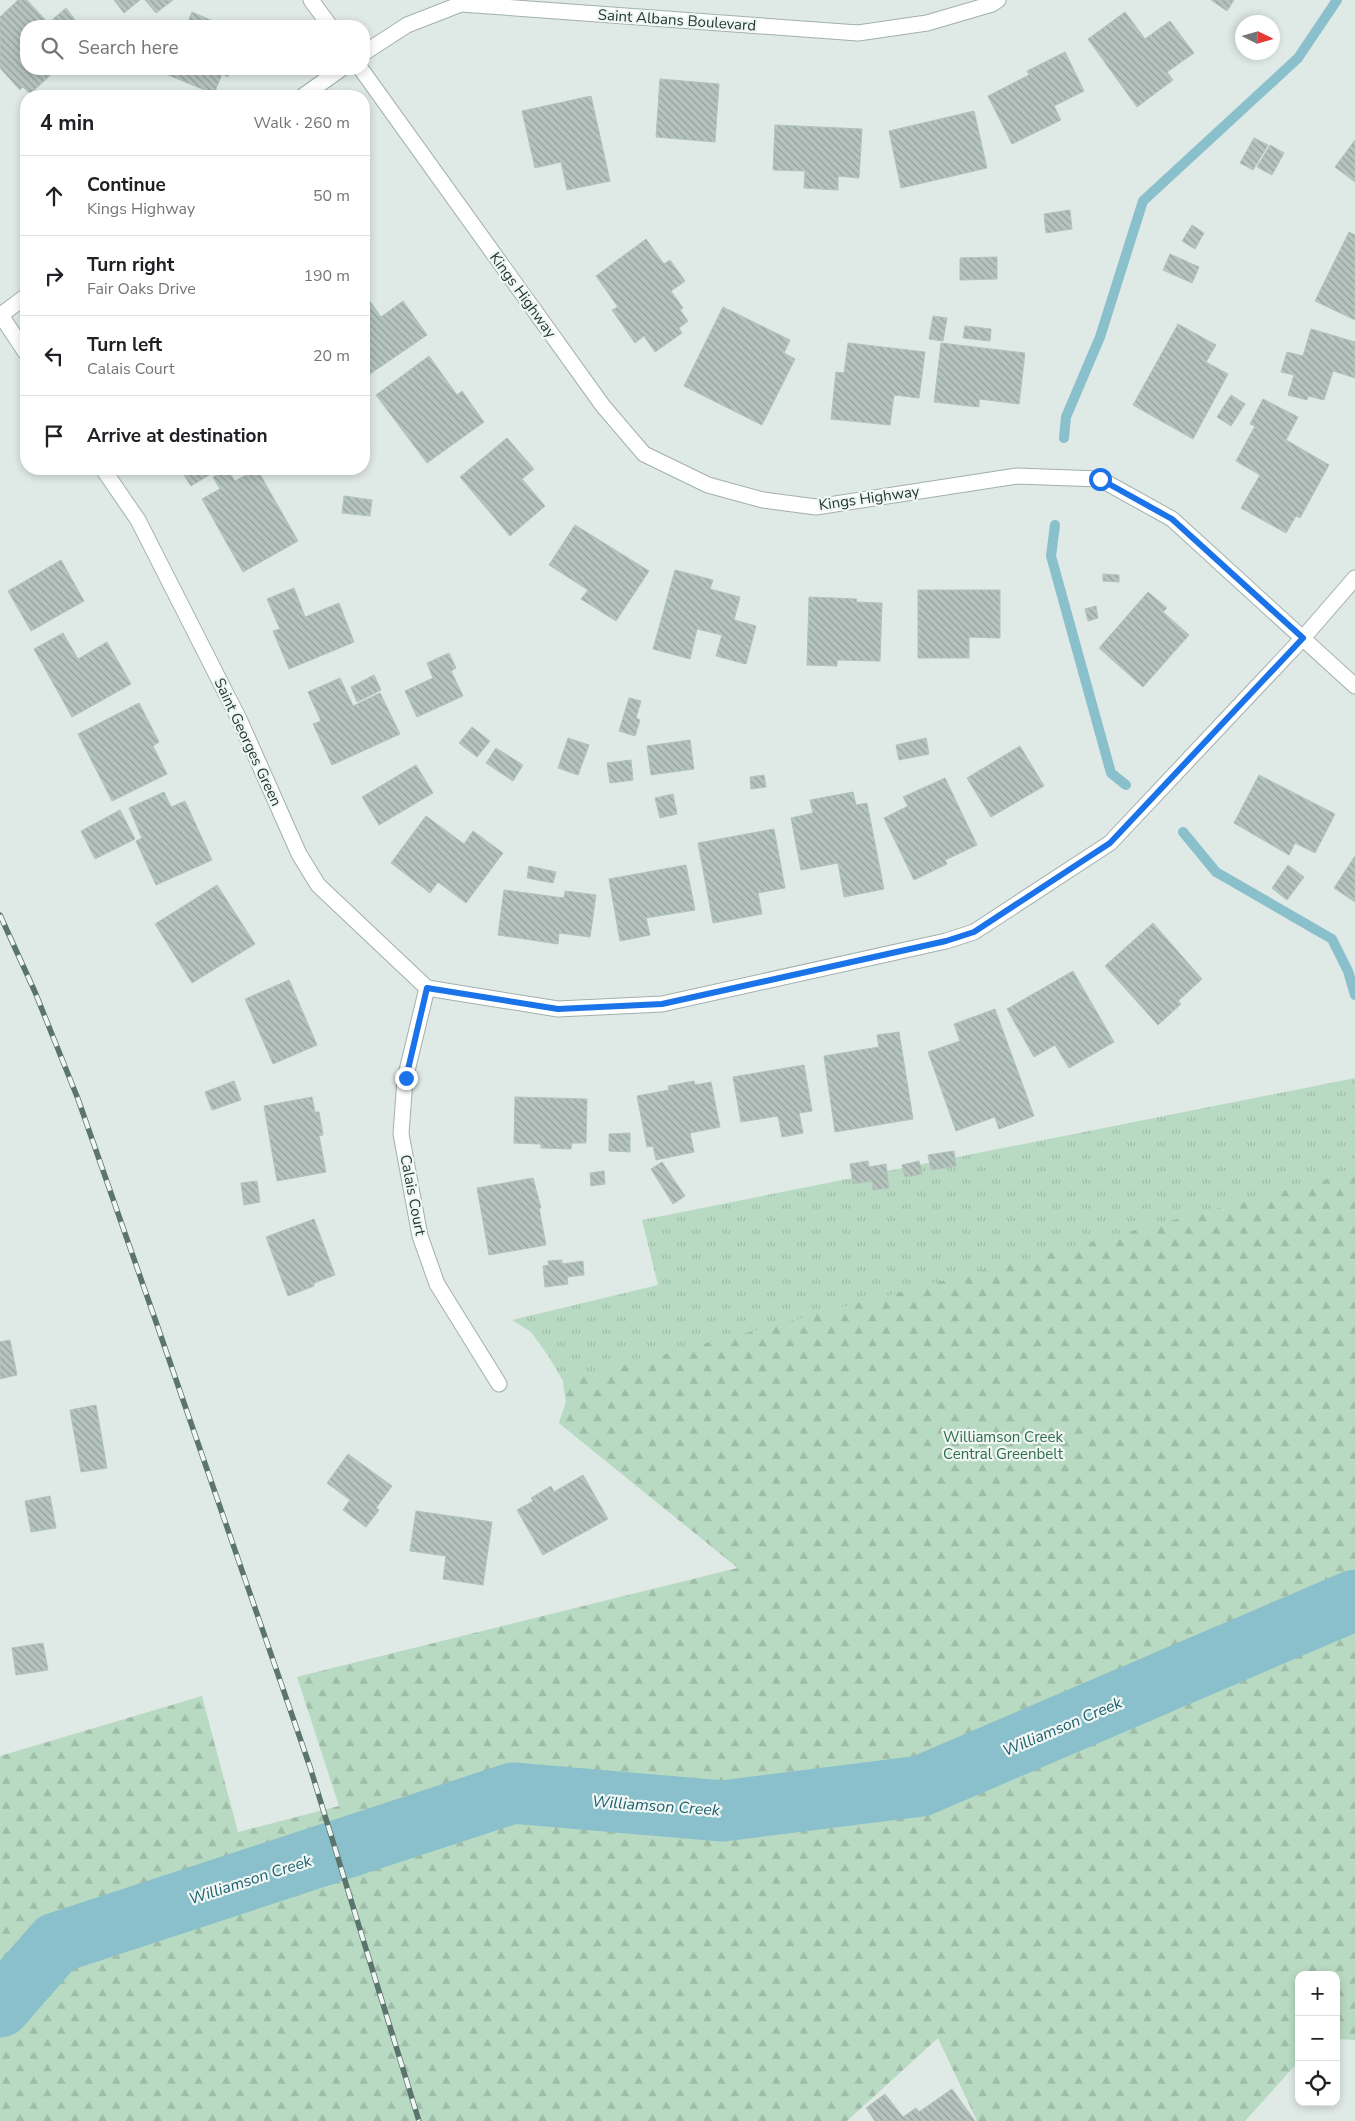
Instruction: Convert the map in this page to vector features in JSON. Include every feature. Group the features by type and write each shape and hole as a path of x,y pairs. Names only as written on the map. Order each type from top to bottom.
{"street":[{"path":"311,0 326,20"},
{"name":"Saint Albans Boulevard","path":"370,49 407,25 461,4 858,33 927,23 992,4 998,0"},
{"path":"311,90 333,75"},
{"name":"Kings Highway","path":"365,75 603,406 644,454 708,484 763,500 816,507 1017,476 1100,479 1172,519 1355,686"},
{"path":"20,300 0,314 20,344"},
{"name":"Saint Georges Green","path":"108,475 138,520 240,720 299,854 318,885 427,988"},
{"path":"427,988 558,1009 662,1004 946,941 974,932 1110,843 1303,638 1355,578"},
{"name":"Calais Court","path":"427,988 406,1078 401,1134 420,1236 437,1284 499,1384"}],"green space":[{"name":"Williamson Creek Central Greenbelt","path":"1355,1078 1355,1594 297,1677 738,1568 559,1423 566,1402 563,1381 531,1332 512,1320 658,1285 642,1220"},
{"path":"1355,1172 1355,2040 1340,2039 1340,1971 1295,1971 1295,2065 1245,2121 977,2121 938,2038 847,2121 0,2121 0,1756 202,1696 238,1832 339,1806 297,1677 738,1568 559,1423 566,1402 563,1381"}],"building":[{"path":"18,0 27,0 45,20 20,20 20,75 51,75 34,90 26,90 23,87 20,90 0,68 0,17"},
{"path":"114,0 140,0 124,13"},
{"path":"145,0 173,0 156,13"},
{"path":"1211,0 1234,0 1227,11"},
{"path":"66,8 75,20 52,20"},
{"path":"192,12 210,20 189,20"},
{"path":"1125,12 1145,39 1170,21 1194,53 1167,72 1173,80 1137,107 1088,39"},
{"path":"1065,52 1084,91 1054,106 1061,120 1012,144 988,96 1029,75 1027,71"},
{"path":"168,75 222,75 216,90 204,90"},
{"path":"660,79 719,84 715,142 656,137"},
{"path":"591,96 610,181 567,190 561,162 535,168 522,111"},
{"path":"974,111 987,168 901,188 889,131"},
{"path":"775,125 862,129 859,178 838,176 838,190 804,188 805,171 773,170"},
{"path":"1254,138 1268,145 1253,170 1240,163"},
{"path":"1355,140 1355,182 1335,167"},
{"path":"1270,145 1284,153 1272,175 1257,167"},
{"path":"1070,210 1072,229 1046,233 1044,214"},
{"path":"1192,225 1204,233 1195,249 1182,241"},
{"path":"1349,232 1355,235 1355,320 1315,301"},
{"path":"646,239 664,264 670,260 685,281 671,291 683,308 680,310 688,321 679,328 682,333 655,352 644,336 635,343 612,310 618,307 596,276"},
{"path":"1170,254 1199,267 1192,283 1163,270"},
{"path":"997,257 997,279 960,280 960,258"},
{"path":"370,301 381,317 403,301 427,335 370,374"},
{"path":"723,307 790,340 784,353 795,359 762,425 684,386"},
{"path":"933,316 947,318 943,341 929,339"},
{"path":"1178,324 1216,345 1206,362 1228,374 1193,439 1133,405"},
{"path":"965,326 991,329 990,341 963,338"},
{"path":"1311,329 1355,342 1355,378 1333,371 1324,400 1308,396 1307,400 1288,395 1294,375 1281,372 1287,352 1303,356"},
{"path":"848,343 925,352 919,398 894,395 890,425 831,419 836,372 844,373"},
{"path":"941,343 1025,353 1019,404 979,399 979,407 934,402"},
{"path":"429,356 457,395 462,391 484,422 427,463 376,395"},
{"path":"1231,395 1245,404 1231,426 1217,417"},
{"path":"1263,399 1298,417 1286,440 1329,465 1300,518 1296,516 1286,533 1241,508 1260,475 1236,461 1255,426 1250,424"},
{"path":"507,438 534,469 522,479 545,506 510,536 460,477"},
{"path":"184,475 209,475 191,486"},
{"path":"216,475 231,475 235,481 246,475 260,475 298,541 243,572 202,499 220,489 213,477"},
{"path":"344,496 372,500 370,516 342,513"},
{"path":"575,525 649,571 616,621 581,599 588,590 549,565"},
{"path":"61,560 84,601 31,631 8,591"},
{"path":"675,570 713,580 710,589 740,597 734,620 756,626 746,664 716,656 722,635 697,629 690,659 653,649"},
{"path":"1103,574 1119,575 1119,582 1103,581"},
{"path":"294,588 305,617 339,603 354,642 289,669 273,631 280,629 267,599"},
{"path":"918,590 1000,590 1000,638 969,637 969,658 918,658"},
{"path":"1148,592 1167,608 1163,612 1189,635 1143,687 1099,648"},
{"path":"809,597 857,599 856,602 882,603 880,661 837,660 837,666 807,665"},
{"path":"1096,606 1098,618 1088,621 1085,609"},
{"path":"63,633 78,659 107,642 131,684 72,717 34,649"},
{"path":"449,653 456,668 451,671 463,696 417,717 405,691 433,678 427,663"},
{"path":"374,675 381,690 357,702 351,687"},
{"path":"340,678 353,706 380,693 400,734 332,765 313,724 321,721 308,692"},
{"path":"629,698 641,701 636,718 640,720 635,736 619,731"},
{"path":"139,703 159,742 153,746 167,774 112,801 78,734"},
{"path":"472,727 490,741 477,757 459,743"},
{"path":"568,738 589,745 578,775 558,768"},
{"path":"926,738 929,754 899,760 896,745"},
{"path":"690,740 694,769 651,775 647,746"},
{"path":"1020,746 1044,786 991,817 967,778"},
{"path":"496,748 523,765 513,781 486,763"},
{"path":"631,760 633,780 610,783 607,763"},
{"path":"416,765 433,793 379,825 362,797"},
{"path":"764,775 766,787 751,789 750,777"},
{"path":"1259,775 1335,814 1315,853 1295,843 1289,855 1234,823"},
{"path":"945,778 977,845 945,860 947,864 914,880 884,818 908,806 903,797"},
{"path":"164,792 171,807 185,801 212,860 156,885 136,841 142,838 129,808"},
{"path":"853,792 856,805 867,803 884,889 844,897 838,863 801,870 791,818 813,813 810,800"},
{"path":"673,794 677,814 660,818 655,798"},
{"path":"120,810 135,839 95,859 81,831"},
{"path":"426,816 464,844 473,831 503,853 466,903 438,882 430,893 391,863"},
{"path":"774,829 785,888 758,893 762,914 713,923 698,843"},
{"path":"1355,856 1355,902 1334,888"},
{"path":"686,865 695,910 646,918 650,935 620,941 609,879"},
{"path":"1288,865 1304,877 1287,900 1272,888"},
{"path":"529,866 556,872 553,883 527,878"},
{"path":"217,885 255,944 192,983 155,924"},
{"path":"504,890 564,898 565,891 596,895 590,937 559,933 558,944 498,935"},
{"path":"1153,923 1202,979 1178,1001 1181,1004 1158,1025 1105,966"},
{"path":"1073,971 1114,1042 1069,1068 1055,1045 1034,1057 1007,1009"},
{"path":"289,980 317,1045 273,1064 245,999"},
{"path":"995,1009 1034,1116 999,1129 995,1117 956,1131 928,1052 960,1041 954,1024"},
{"path":"899,1032 913,1119 835,1132 824,1056 879,1047 877,1035"},
{"path":"804,1065 812,1111 799,1113 803,1133 782,1137 778,1116 741,1122 733,1077"},
{"path":"234,1081 241,1100 212,1110 205,1092"},
{"path":"694,1081 695,1085 711,1082 720,1127 690,1133 694,1152 656,1160 653,1146 647,1147 637,1096 669,1090 668,1086"},
{"path":"312,1097 315,1112 319,1112 323,1135 319,1136 326,1172 277,1181 264,1106"},
{"path":"515,1097 587,1099 586,1143 572,1143 571,1149 541,1148 541,1144 514,1143"},
{"path":"630,1133 630,1152 609,1151 609,1134"},
{"path":"954,1151 956,1166 931,1170 928,1155"},
{"path":"868,1161 869,1167 886,1164 889,1188 873,1190 872,1181 853,1184 850,1164"},
{"path":"919,1161 922,1174 905,1177 902,1165"},
{"path":"662,1162 685,1196 673,1204 651,1169"},
{"path":"604,1171 605,1184 591,1186 590,1173"},
{"path":"533,1178 541,1208 539,1208 546,1245 489,1255 477,1188"},
{"path":"257,1181 260,1202 244,1205 241,1183"},
{"path":"314,1219 335,1275 288,1296 266,1237"},
{"path":"562,1260 562,1264 583,1261 584,1275 567,1277 568,1284 545,1287 543,1266 549,1265 548,1261"},
{"path":"10,1340 17,1375 0,1379 0,1342"},
{"path":"96,1405 107,1468 81,1472 70,1410"},
{"path":"348,1454 392,1486 376,1508 379,1510 366,1527 343,1510 350,1500 327,1483"},
{"path":"583,1475 608,1519 543,1555 517,1510 533,1501 531,1498 551,1486 554,1492"},
{"path":"50,1496 56,1528 31,1532 25,1501"},
{"path":"416,1511 492,1522 483,1585 443,1579 446,1556 410,1551"},
{"path":"43,1643 48,1670 16,1675 12,1648"},
{"path":"952,2089 975,2121 875,2121 866,2108 885,2094 903,2117 916,2108 919,2112"}],"waterway":[{"path":"1064,438 1066,417 1100,337 1143,201 1298,58 1337,0"},
{"path":"1055,525 1051,556 1111,773 1126,785"},
{"path":"1183,832 1216,872 1332,939 1348,971 1355,995"},
{"name":"Williamson Creek","path":"0,2007 56,1943 513,1793 723,1811 921,1786 1355,1600"}],"railway":[{"path":"0,915 35,992 78,1099 155,1319 310,1767 419,2121"}],"route":[{"path":"406,1078 427,988 558,1009 662,1004 946,941 974,932 1110,843 1303,638 1172,519 1100,479"}]}
